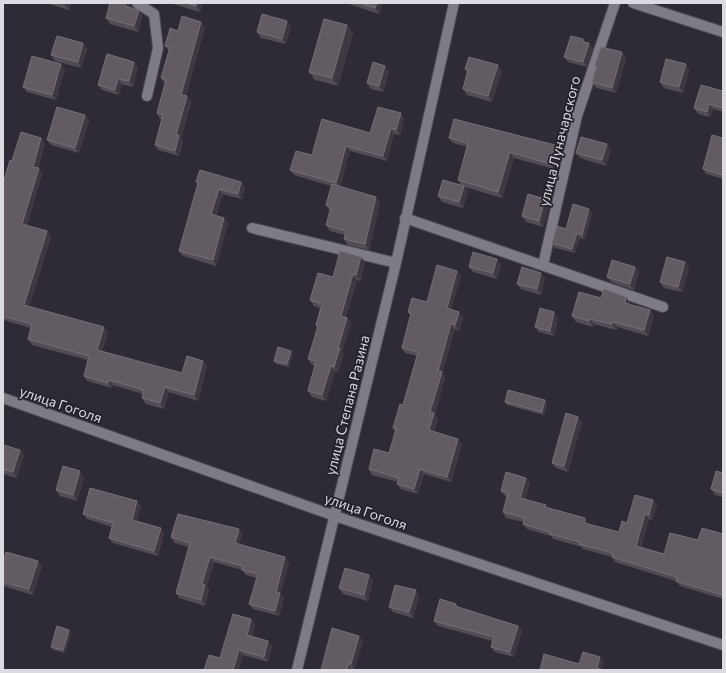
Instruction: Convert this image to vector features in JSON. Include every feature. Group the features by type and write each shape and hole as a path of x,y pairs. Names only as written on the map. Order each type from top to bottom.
{"street":[{"path":"137,3 154,14 157,33 158,48 147,96"},
{"name":"улица Степана Разина","path":"296,670 396,263 454,3"},
{"name":"улица Луначарского","path":"543,265 577,116 615,3"},
{"path":"633,3 723,32"},
{"path":"405,218 663,307"},
{"path":"252,228 396,263"},
{"name":"улица Гоголя","path":"3,398 335,516 723,645"}],"building":[{"path":"110,3 126,3 125,6 139,10 134,26 106,18"},
{"path":"186,3 197,3 196,6"},
{"path":"359,3 377,3 375,8"},
{"path":"262,14 287,21 282,39 257,32"},
{"path":"182,16 201,22 181,95 187,96 176,135 179,135 175,151 155,145 163,115 157,113 166,80 161,78 170,47 165,46 170,28 178,31"},
{"path":"324,19 347,25 332,78 309,72"},
{"path":"57,36 83,43 78,62 51,55"},
{"path":"571,36 583,39 583,42 589,43 583,62 564,57"},
{"path":"601,47 622,52 612,88 592,82 597,66 595,65"},
{"path":"107,54 134,62 129,81 118,79 115,90 98,85"},
{"path":"32,56 61,64 52,95 23,87"},
{"path":"469,57 498,65 488,96 463,89 468,70 465,69"},
{"path":"666,59 686,64 679,87 660,82"},
{"path":"373,62 385,66 379,86 367,83"},
{"path":"701,85 723,91 723,108 709,104 707,112 694,108"},
{"path":"57,107 85,115 75,148 47,140"},
{"path":"378,107 401,113 396,130 391,128 383,156 346,146 336,183 290,170 296,151 312,155 322,119 370,133"},
{"path":"454,119 555,145 550,164 510,152 498,192 458,180 468,143 449,138"},
{"path":"21,132 41,138 33,167 39,168 22,224 47,231 24,305 104,327 97,350 182,373 187,356 203,361 194,395 165,387 160,403 142,398 144,390 109,380 108,383 84,376 89,356 28,339 32,324 3,316 3,184 10,160 12,161"},
{"path":"712,135 723,138 723,175 703,169"},
{"path":"581,137 607,144 602,160 576,153"},
{"path":"200,170 241,182 238,194 219,189 211,214 224,218 213,260 179,251 198,183 196,182"},
{"path":"443,180 464,186 459,202 438,196"},
{"path":"332,184 376,197 365,244 344,239 346,231 326,225 331,207 326,205"},
{"path":"528,194 545,199 539,221 522,216"},
{"path":"573,204 589,209 582,235 577,233 572,249 552,243 557,226 566,229"},
{"path":"340,251 361,257 356,275 353,274 341,316 347,318 338,348 340,348 334,367 331,366 322,395 308,391 316,361 308,359 318,326 316,325 322,304 310,300 318,273 333,277"},
{"path":"473,252 497,259 493,273 469,267"},
{"path":"667,257 685,262 678,287 660,282"},
{"path":"612,260 635,267 630,284 607,277"},
{"path":"437,265 457,271 447,308 459,312 455,325 451,324 438,371 442,372 430,412 434,413 429,430 458,439 447,477 420,469 414,489 397,484 399,478 369,469 374,449 389,453 396,429 393,428 400,404 403,405 418,352 402,348 411,313 408,312 412,298 427,302"},
{"path":"522,267 541,273 537,289 517,284"},
{"path":"604,289 626,297 625,303 650,310 644,330 613,322 612,324 590,319 589,321 572,316 579,292 601,298"},
{"path":"540,308 554,312 550,331 535,327"},
{"path":"278,347 291,351 287,364 274,361"},
{"path":"508,390 545,400 542,412 505,402"},
{"path":"566,413 578,417 564,466 552,463"},
{"path":"4,445 20,450 13,472 3,469"},
{"path":"63,466 80,471 73,495 56,490"},
{"path":"716,471 723,473 723,493 711,489"},
{"path":"506,472 526,478 520,498 546,505 545,507 585,518 584,523 619,532 622,521 627,523 635,495 653,500 649,515 645,514 636,546 664,554 670,533 698,540 702,528 723,534 723,595 676,581 677,577 612,557 613,553 579,544 580,542 550,534 550,532 523,524 525,518 503,512 508,493 501,491"},
{"path":"90,488 137,501 132,520 161,528 154,551 109,538 113,523 83,514"},
{"path":"178,514 239,529 235,543 285,557 276,592 280,593 275,611 249,604 258,574 242,570 243,566 210,557 202,584 205,585 201,600 176,593 190,543 171,537"},
{"path":"6,552 38,561 29,589 3,582 3,562"},
{"path":"345,568 369,575 364,595 339,588"},
{"path":"395,585 416,590 409,612 389,607"},
{"path":"440,599 456,604 455,606 518,626 510,652 491,647 494,637 434,621"},
{"path":"233,614 251,619 247,635 268,641 264,657 239,650 233,670 204,670 209,655 220,658"},
{"path":"57,626 69,630 63,650 51,647"},
{"path":"332,628 359,636 351,664 348,664 347,670 321,670"},
{"path":"583,652 600,657 597,668 603,670 540,670 544,654 579,664"}]}
